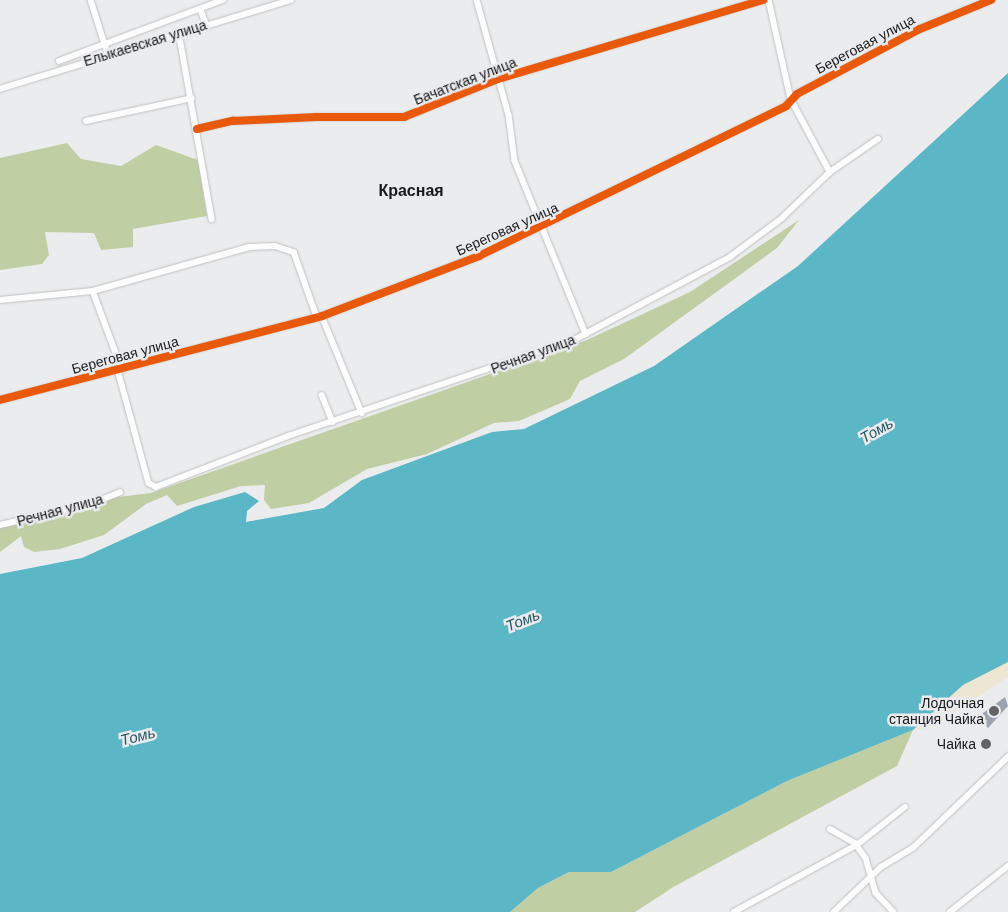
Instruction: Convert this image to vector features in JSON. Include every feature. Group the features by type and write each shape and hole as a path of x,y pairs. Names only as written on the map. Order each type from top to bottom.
{"street":[{"path":"91,0 108,54"},
{"path":"59,60 201,10 223,0"},
{"name":"Елыкаевская улица","path":"0,89 179,32 291,0"},
{"path":"477,0 509,115 515,161 539,228 586,334"},
{"name":"Бачатская улица","path":"197,129 233,121 317,116 404,117 498,79 762,0"},
{"path":"768,0 791,98 830,172"},
{"name":"Береговая улица","path":"0,400 120,370 319,316 539,228 786,106 791,98 920,29 991,0"},
{"path":"201,10 206,24"},
{"path":"179,32 212,218"},
{"path":"86,120 192,98"},
{"name":"Речная улица","path":"120,370 149,483 156,487 334,422 586,334 730,257 781,219 830,172 878,139"},
{"path":"0,300 93,291 250,247 275,246 294,252 319,316 362,413"},
{"path":"93,291 120,370"},
{"path":"322,395 334,422"},
{"name":"Речная улица","path":"0,525 91,504 120,492"},
{"path":"834,912 871,878 913,848 1008,757"},
{"path":"734,912 857,845 905,807"},
{"path":"830,829 857,845 876,892 894,912"},
{"path":"950,912 1008,866"}],"green space":[{"path":"67,143 81,159 121,166 156,145 198,160 207,216 133,229 133,247 101,250 94,233 45,232 49,255 42,264 0,270 0,158"},
{"path":"799,220 777,248 624,359 580,381 570,399 519,421 494,423 427,454 367,469 309,503 271,509 264,500 265,485 241,486 177,506 167,495 146,504 104,535 60,549 34,552 24,547 21,536 0,552 0,528 104,505 110,498 151,493 587,340 690,292"},
{"path":"913,730 897,766 675,886 635,912 510,912 538,888 569,872 611,872 787,781"}],"sand":[{"path":"1008,662 1008,677 929,729 913,730 963,685"}],"water":[{"name":"Томь","path":"1008,73 1008,662 963,685 913,730 787,781 611,872 569,872 538,888 510,912 0,912 0,574 82,558 194,507 245,492 259,501 247,511 246,522 324,508 362,480 492,432 524,429 654,366 798,266"}],"building":[{"name":"Лодочная станция Чайка","path":"1005,697 1008,706 988,728 979,716"}],"cycle path":[{"path":"197,129 233,121 317,117 404,117 498,79 763,0"},
{"path":"0,400 322,316 479,256 786,106 797,94 920,29 991,0"}],"place":[{"name":"Лодочная станция Чайка","path":"994,711"},
{"name":"Чайка","path":"986,744"}],"district":[{"name":"Красная","path":"411,191"}]}
